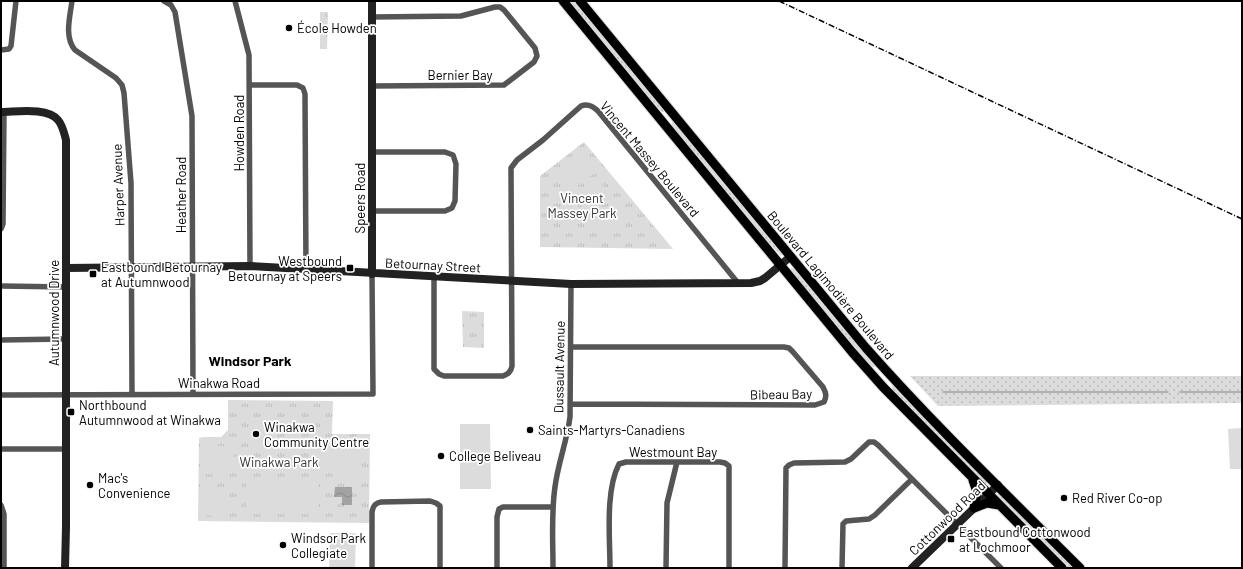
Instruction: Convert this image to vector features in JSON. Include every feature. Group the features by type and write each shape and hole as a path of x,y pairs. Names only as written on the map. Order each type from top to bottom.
{"main road":[{"name":"Boulevard Lagimodière Boulevard","path":"563,1 780,266 879,383 1062,568"},
{"name":"Boulevard Lagimodière Boulevard","path":"580,1 790,257 892,378 1080,568"},
{"path":"663,123 673,114"},
{"path":"972,478 977,492 974,508 988,504 999,505"}],"street":[{"path":"1,50 9,49 11,46 16,1"},
{"name":"Harper Avenue","path":"72,1 68,35 70,44 75,50 116,78 122,85 124,92 131,183 132,394"},
{"name":"Heather Road","path":"164,1 171,5 176,12 191,109 193,394"},
{"name":"Howden Road","path":"235,1 249,55 250,266"},
{"name":"Speers Road","path":"372,1 373,394"},
{"name":"Bernier Bay","path":"372,16 461,16 500,7 535,48 537,56 534,62 504,85 372,86"},
{"path":"250,85 297,85 303,88 305,94 306,270"},
{"name":"Vincent Massey Boulevard","path":"512,281 512,168 517,160 585,104 594,107 738,283"},
{"path":"1,229 3,224 2,112"},
{"name":"Autumnwood Drive","path":"2,112 49,113 58,119 63,127 66,140 65,568"},
{"path":"372,152 445,152 453,155 456,164 455,201 452,208 445,211 372,211"},
{"name":"Betournay Street","path":"66,268 250,266 571,284 738,283 760,281 790,257"},
{"path":"434,277 434,369 439,374 444,376 503,376 508,375 511,371 512,281"},
{"name":"Dussault Avenue","path":"553,568 553,507 556,480 568,431 570,404 571,284"},
{"path":"1,286 66,287"},
{"path":"1,340 65,339"},
{"name":"Bibeau Bay","path":"570,404 815,405 824,402 826,398 826,393 823,387 789,348 571,347"},
{"name":"Winakwa Road","path":"1,395 373,394"},
{"path":"785,568 785,472 789,465 794,463 845,462 851,459 869,442 874,442 878,445 1001,568"},
{"path":"1,449 66,449"},
{"name":"Westmount Bay","path":"610,568 611,490 619,464 626,462 720,462 729,466 729,568"},
{"path":"666,568 667,503 677,462"},
{"path":"842,568 843,524 846,521 864,520 875,515 912,479"},
{"name":"Cottonwood Road","path":"912,568 998,485"},
{"path":"372,568 372,512 375,504 381,502 430,502 436,503 440,506 440,568"},
{"path":"1,505 4,514 4,568"},
{"path":"497,568 496,517 499,509 503,507 553,507"}],"green space":[{"path":"567,1 577,1 666,112 662,112 658,108 620,66"},
{"path":"320,12 328,12 327,49 320,49"},
{"path":"672,119 778,246 782,254 781,256 736,207 672,129"},
{"name":"Vincent Massey Park","path":"584,142 673,249 540,247 540,176"},
{"path":"581,153 595,173 570,191 556,171"},
{"path":"597,178 611,197 588,215 574,195"},
{"path":"615,201 629,222 604,240 590,219"},
{"path":"791,268 794,269 877,366 876,367 871,366 850,344 795,279"},
{"path":"462,311 484,312 484,348 463,347"},
{"path":"910,376 1242,376 1242,403 938,406"},
{"path":"895,385 987,481 987,483 985,483 892,391 892,386"},
{"name":"Winakwa Park","path":"228,400 333,401 332,434 370,434 369,523 198,521 199,438 221,437 228,430"},
{"path":"460,424 490,424 491,489 460,489"},
{"path":"1242,428 1242,469 1230,469 1228,429"},
{"path":"355,437 362,444 357,481 341,477 329,470 324,464 319,449 319,440"},
{"path":"205,446 234,446 233,460 228,469 219,473 205,474"},
{"path":"246,478 318,478 318,514 246,514"},
{"path":"199,487 214,487 223,491 227,500 228,515 202,516 199,512"},
{"path":"998,494 1076,568 1066,568 997,496"},
{"path":"330,533 356,533 355,568 329,568"}],"water":[{"path":"335,487 352,487 352,505 342,505 342,497 334,497"}],"waterway":[{"path":"943,392 1168,392"},
{"path":"1180,392 1242,392"}],"railway":[{"path":"779,1 1242,219"}],"place":[{"name":"École Howden","path":"289,28"},
{"name":"Westbound Betournay at Speers","path":"350,268"},
{"name":"Eastbound Betournay at Autumnwood","path":"93,274"},
{"name":"Northbound Autumnwood at Winakwa","path":"71,412"},
{"name":"Saints-Martyrs-Canadiens","path":"530,430"},
{"name":"Winakwa Community Centre","path":"256,434"},
{"name":"College Beliveau","path":"441,456"},
{"name":"Mac's Convenience","path":"90,485"},
{"name":"Red River Co-op","path":"1064,498"},
{"name":"Eastbound Cottonwood at Lochmoor","path":"951,539"},
{"name":"Windsor Park Collegiate","path":"283,545"}],"district":[{"name":"Windsor Park","path":"250,361"}]}
